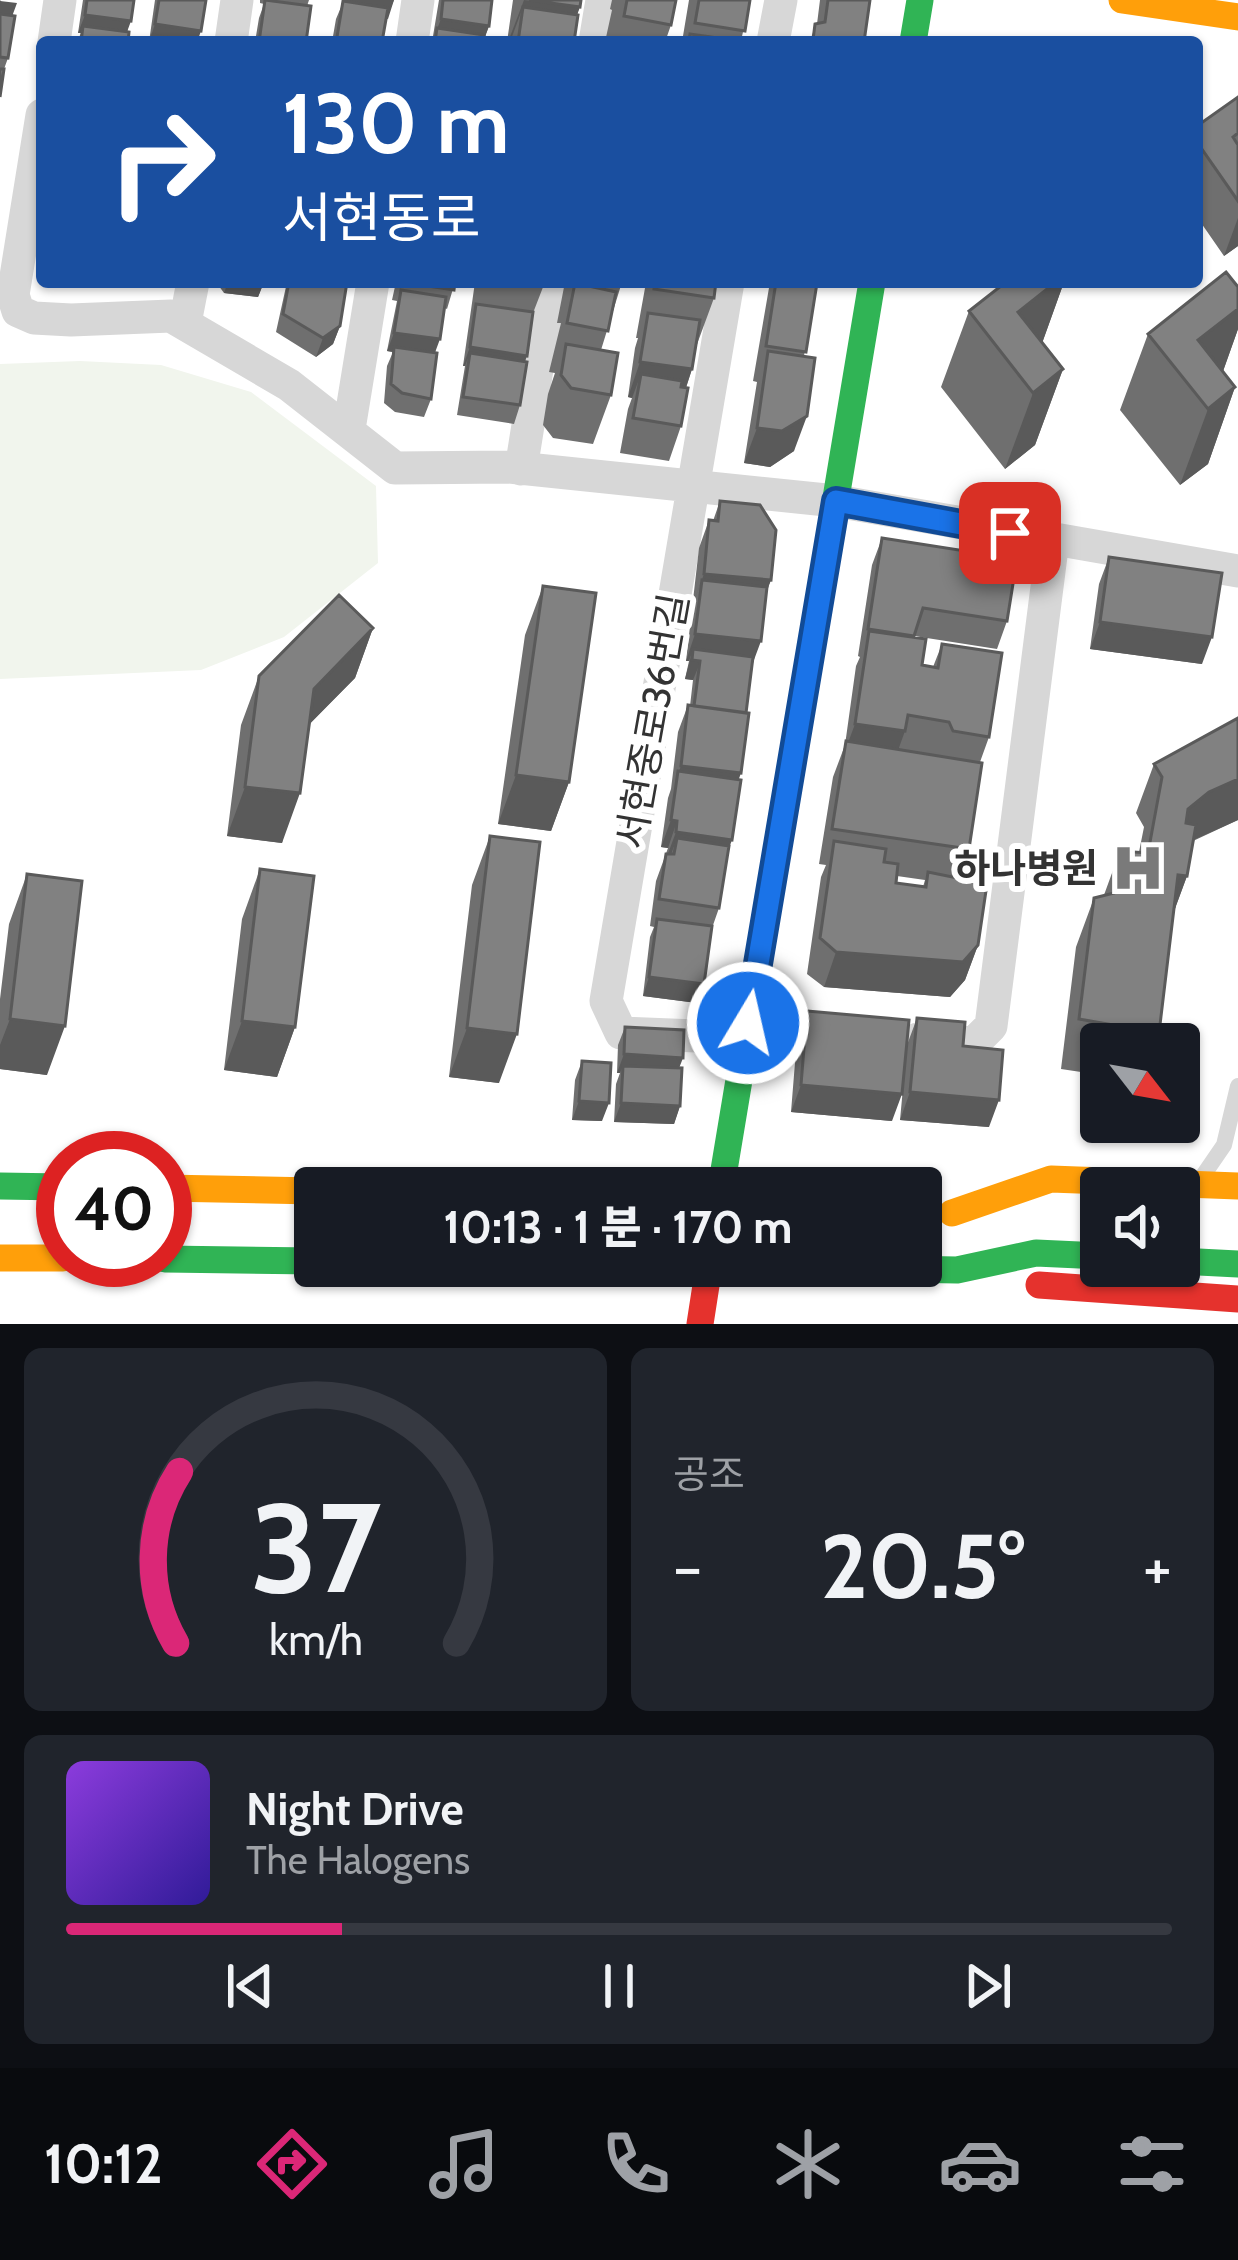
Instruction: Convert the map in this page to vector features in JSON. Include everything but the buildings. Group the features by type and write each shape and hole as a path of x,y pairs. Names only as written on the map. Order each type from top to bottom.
{"street":[{"path":"55,36 60,0"},
{"path":"232,36 237,0"},
{"path":"413,36 418,0"},
{"path":"596,36 602,0"},
{"path":"774,36 781,0"},
{"path":"914,36 920,0"},
{"path":"1122,0 1238,17"},
{"path":"36,152 13,295 18,311 34,318 141,314 185,323 289,386 395,468 520,469 836,501 1238,571"},
{"path":"185,323 192,288"},
{"path":"349,429 372,288"},
{"path":"520,469 550,288"},
{"name":"서현중로36번길","path":"727,288 606,1001 621,1033 747,1030"},
{"path":"724,1167 871,288"},
{"path":"747,1030 974,1042 991,1026 1053,541"},
{"path":"952,1213 1051,1179 1080,1180"},
{"path":"0,1186 36,1187"},
{"path":"1200,1186 1238,1186"},
{"path":"192,1189 294,1191"},
{"path":"942,1212 1037,1230 1080,1233"},
{"path":"1200,1238 1238,1240"},
{"path":"957,1270 1036,1253 1080,1255"},
{"path":"0,1258 36,1258"},
{"path":"192,1259 294,1261"},
{"path":"1200,1262 1238,1264"},
{"path":"942,1270 1203,1311 1238,1299"},
{"path":"700,1324 706,1287"}],"lane":[{"path":"1200,1180 1224,1145 1238,1086"}],"shaded area":[{"path":"0,364 161,365 251,392 376,486 378,563 284,637 201,670 0,679"}],"traffic: fast":[{"path":"914,36 920,0"},
{"path":"724,1167 871,288"},
{"path":"0,1186 36,1187"},
{"path":"942,1270 1036,1253 1080,1255"},
{"path":"192,1259 294,1261"},
{"path":"1200,1262 1238,1264"}],"traffic: slow":[{"path":"1122,0 1238,17"},
{"path":"952,1213 1051,1179 1238,1186"},
{"path":"192,1189 294,1191"},
{"path":"0,1258 36,1258"}],"traffic: jam":[{"path":"1039,1285 1238,1299"},
{"path":"700,1324 706,1287"}],"place":[{"name":"하나병원","path":"1138,868"}],"route":[{"path":"748,1023 836,501 1010,533"}]}
